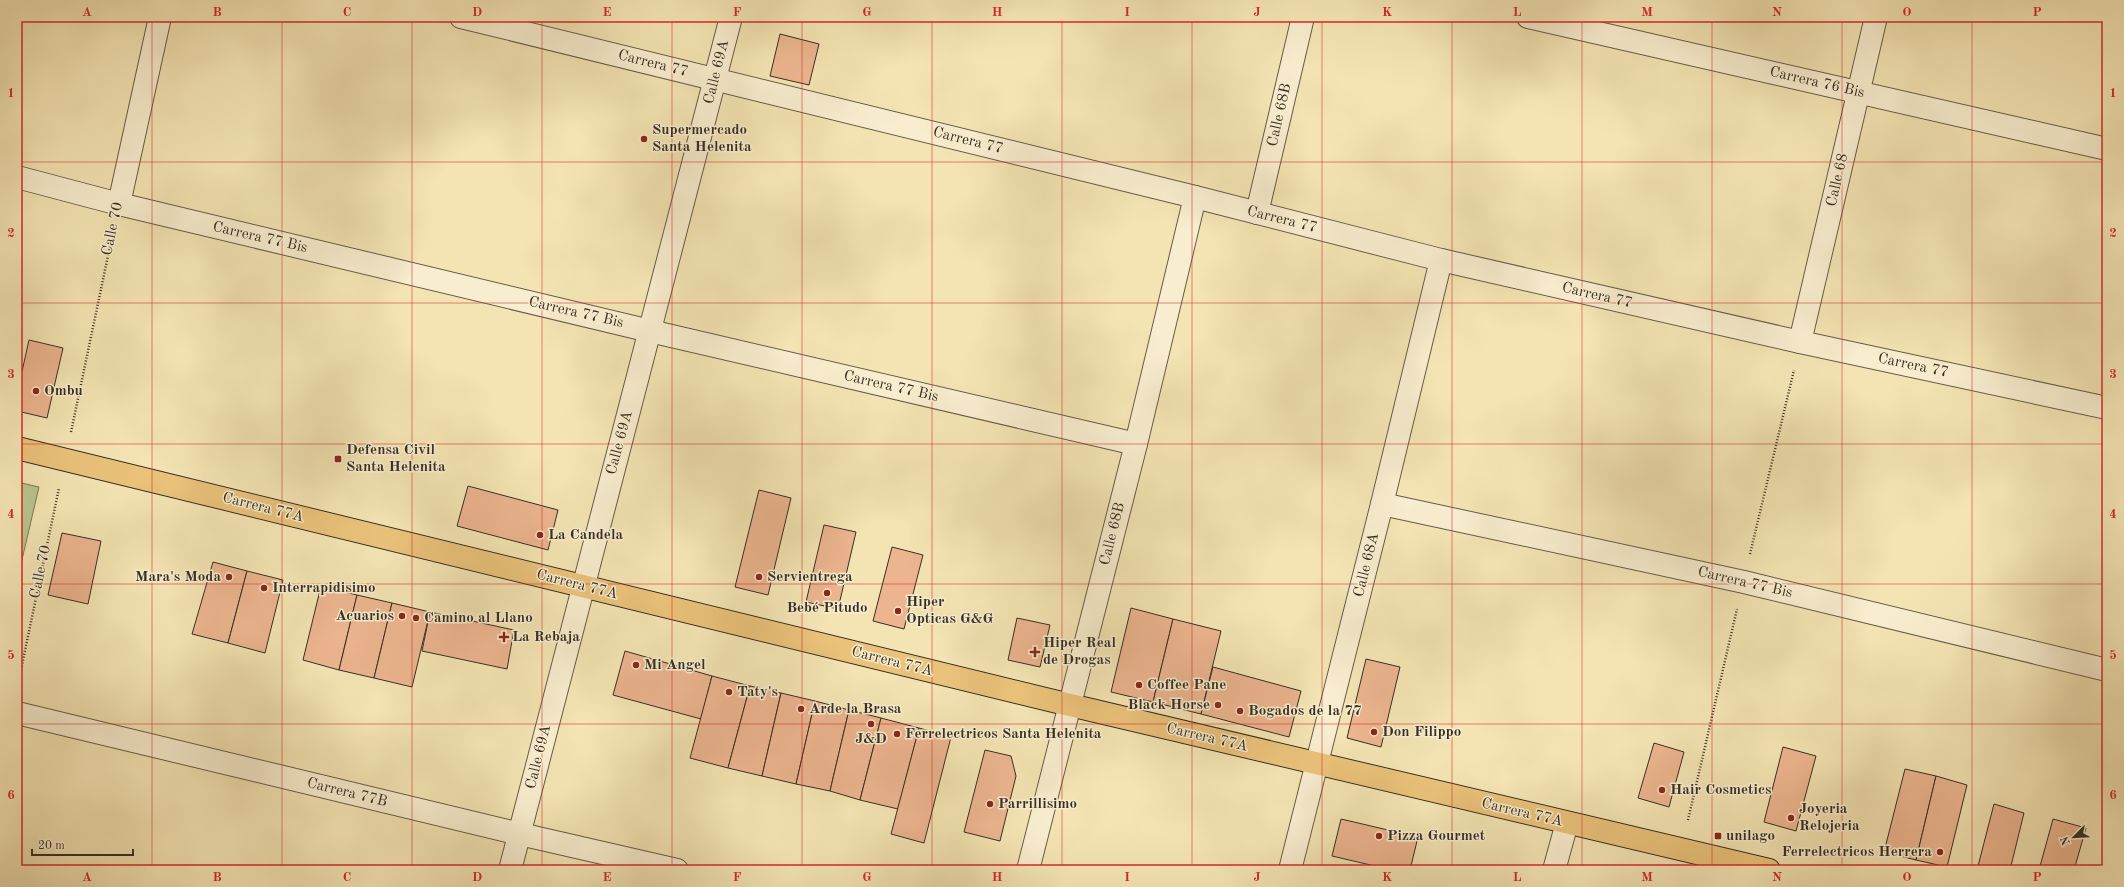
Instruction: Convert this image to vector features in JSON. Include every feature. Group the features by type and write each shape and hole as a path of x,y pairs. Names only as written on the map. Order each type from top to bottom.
{"main road":[{"name":"Carrera 77A","path":"17,448 1070,705 1769,870"}],"street":[{"name":"Calle 70","path":"119,204 160,17"},
{"name":"Carrera 77","path":"461,17 1195,197 1441,260 1800,342 2107,408"},
{"name":"Calle 69A","path":"510,870 731,17"},
{"name":"Calle 68B","path":"1257,213 1303,17"},
{"name":"Carrera 76 Bis","path":"1528,17 2107,149"},
{"name":"Calle 68","path":"1800,342 1876,17"},
{"name":"Carrera 77 Bis","path":"17,177 119,204 650,331 1136,444"},
{"name":"Calle 68B","path":"1028,870 1136,444 1195,197"},
{"name":"Calle 68A","path":"1290,870 1318,764 1441,260"},
{"name":"Carrera 77 Bis","path":"1382,504 1744,582 2107,670"},
{"name":"Carrera 77B","path":"17,713 520,834 678,870"},
{"path":"1554,870 1566,823"}],"path":[{"name":"Calle 70","path":"70,434 119,204"},
{"name":"Calle 70","path":"17,689 59,487"}],"green space":[{"path":"17,482 39,487 17,581"}],"building":[{"path":"780,34 819,44 809,85 770,76"},
{"path":"29,340 63,348 47,418 17,411 17,394"},
{"path":"468,486 558,510 548,550 457,526"},
{"path":"759,490 791,498 768,595 735,587"},
{"path":"824,525 856,532 838,609 806,602"},
{"path":"62,533 101,541 88,604 48,595"},
{"path":"892,547 923,555 904,629 873,621"},
{"path":"213,562 247,571 228,643 192,634"},
{"path":"247,571 283,580 265,653 228,643"},
{"path":"321,586 357,595 339,670 303,660"},
{"path":"357,595 392,603 374,678 339,670"},
{"path":"392,603 430,612 412,687 374,678"},
{"path":"1131,608 1173,619 1153,702 1111,692"},
{"path":"430,612 514,630 507,669 422,651"},
{"path":"1017,618 1050,625 1040,667 1008,660"},
{"path":"1173,619 1221,631 1201,714 1153,702"},
{"path":"625,651 712,676 701,719 613,695"},
{"path":"1366,659 1400,667 1381,747 1347,738"},
{"path":"1213,667 1301,691 1289,737 1201,714"},
{"path":"712,676 750,686 728,768 690,758"},
{"path":"750,686 781,693 762,776 728,768"},
{"path":"781,693 815,701 796,784 762,776"},
{"path":"815,701 849,710 830,791 796,784"},
{"path":"849,710 881,718 860,800 830,791"},
{"path":"881,718 919,728 898,809 860,800"},
{"path":"919,728 951,737 924,843 891,834"},
{"path":"1654,743 1684,752 1669,807 1638,798"},
{"path":"1783,747 1816,756 1796,831 1764,822"},
{"name":"Parrillisimo","path":"985,750 1011,756 1016,776 1000,841 964,832"},
{"path":"1905,769 1936,776 1916,860 1884,852"},
{"path":"1936,776 1967,785 1947,867 1916,860"},
{"path":"1994,804 2024,813 2010,870 1977,870"},
{"path":"1341,819 1418,837 1410,870 1392,870 1332,856"},
{"path":"2053,819 2086,828 2074,870 2039,870"}],"place":[{"name":"Supermercado Santa Helenita","path":"644,139"},
{"name":"Ombu","path":"36,391"},
{"name":"Defensa Civil Santa Helenita","path":"338,459"},
{"name":"La Candela","path":"540,535"},
{"name":"Mara's Moda","path":"229,577"},
{"name":"Servientrega","path":"759,577"},
{"name":"Interrapidisimo","path":"264,588"},
{"name":"Bebé Pitudo","path":"827,593"},
{"name":"Hiper Opticas G&G","path":"898,611"},
{"name":"Acuarios","path":"402,616"},
{"name":"Camino al Llano","path":"416,618"},
{"name":"La Rebaja","path":"504,637"},
{"name":"Hiper Real de Drogas","path":"1035,652"},
{"name":"Mi Angel","path":"636,665"},
{"name":"Coffee Pane","path":"1139,685"},
{"name":"Taty's","path":"729,692"},
{"name":"Black Horse","path":"1218,705"},
{"name":"Arde la Brasa","path":"801,709"},
{"name":"Bogados de la 77","path":"1240,711"},
{"name":"J&D","path":"871,724"},
{"name":"Don Filippo","path":"1374,732"},
{"name":"Ferrelectricos Santa Helenita","path":"897,734"},
{"name":"Hair Cosmetics","path":"1662,790"},
{"name":"Parrillisimo","path":"990,804"},
{"name":"Joyeria Relojeria","path":"1791,818"},
{"name":"Pizza Gourmet","path":"1379,836"},
{"name":"unilago","path":"1718,836"},
{"name":"Ferrelectricos Herrera","path":"1940,852"}]}
